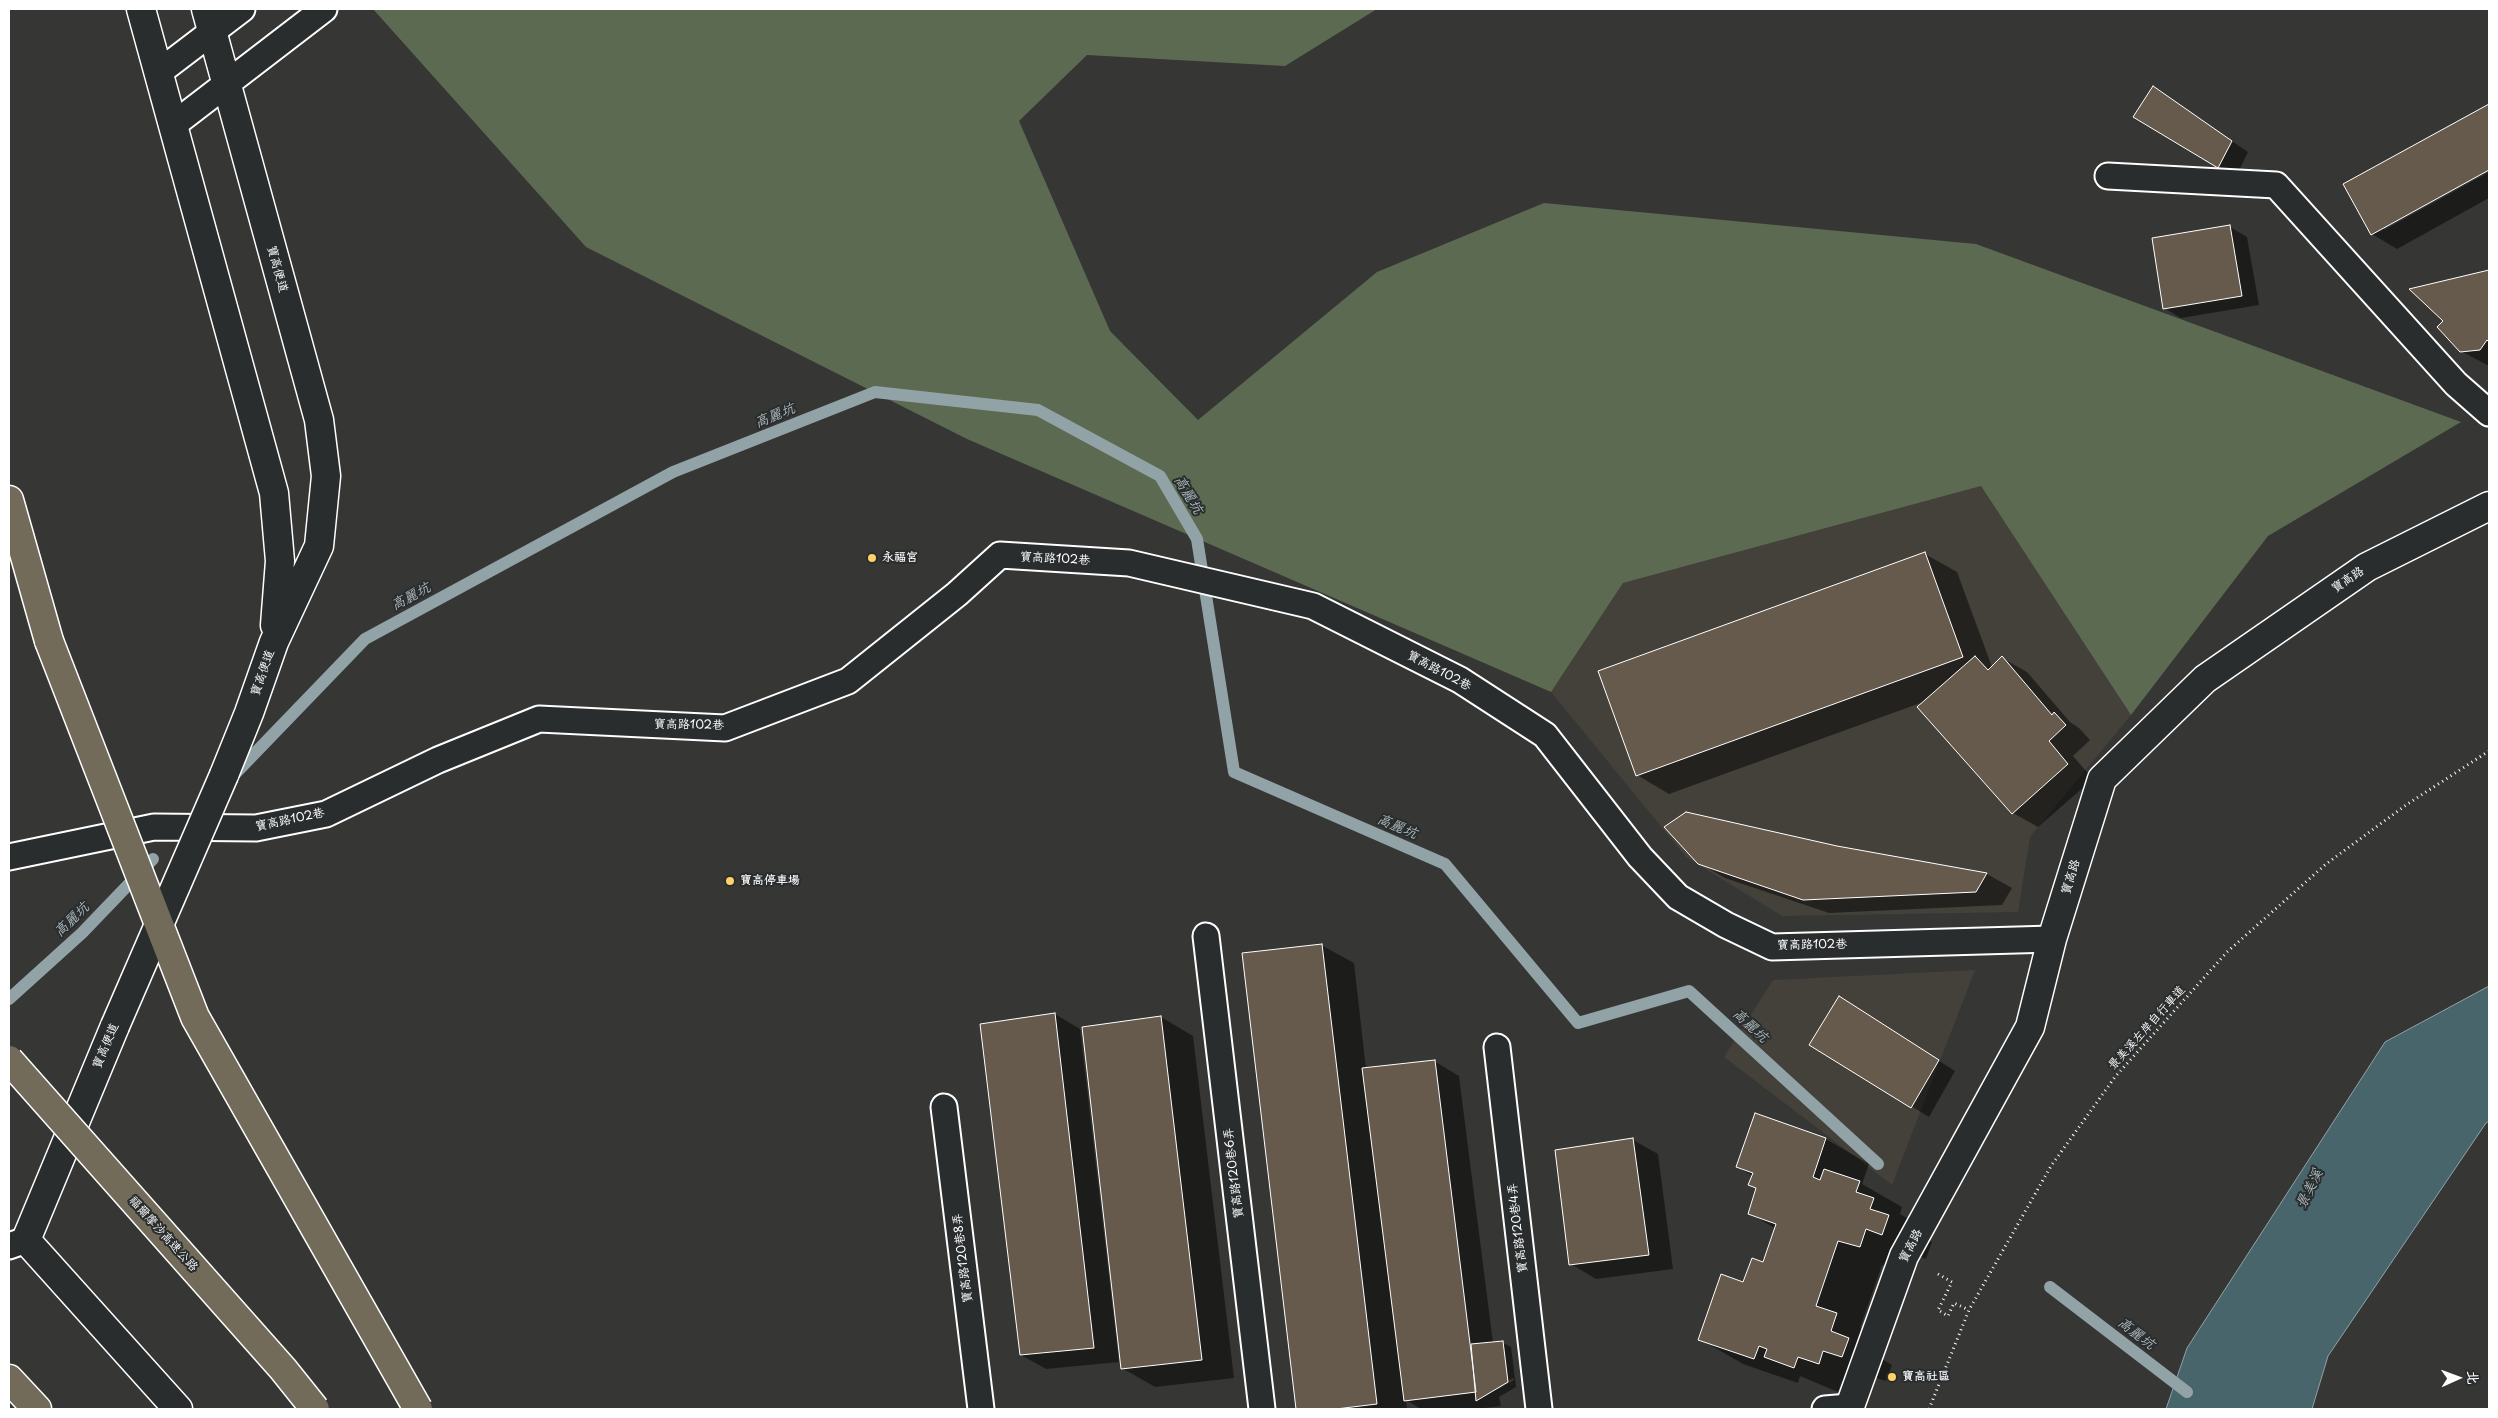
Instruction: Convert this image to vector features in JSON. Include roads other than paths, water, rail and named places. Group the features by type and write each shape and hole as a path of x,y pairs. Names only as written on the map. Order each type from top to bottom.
{"highway":[{"path":"9,500 49,641 195,1017 418,1409"},
{"name":"福爾摩沙高速公路","path":"9,1060 282,1369 315,1409"},
{"path":"9,1379 37,1409"}],"street":[{"name":"寶高便道","path":"141,9 274,493 280,561 274,642"},
{"name":"寶高便道","path":"178,1409 17,1243 115,1026 224,775 250,713 274,642 319,546 326,476 319,420 209,20"},
{"name":"寶高路","path":"1841,1408 1904,1256 2030,1027 2052,938 2102,779 2205,679 2367,567 2489,506"}],"lane":[{"path":"158,73 209,20 242,9"},
{"path":"173,125 324,9"},
{"path":"2108,176 2276,185 2456,384 2489,413"},
{"name":"寶高路102巷","path":"9,857 154,827 256,828 326,814 438,760 539,719 725,728 848,681 957,594 1000,555 1129,563 1313,606 1460,680 1545,735 1640,857 1678,897 1726,925 1772,947 2052,938"},
{"name":"寶高路120巷6弄","path":"1206,936 1262,1409"},
{"name":"寶高路120巷4弄","path":"1497,1046 1539,1409"},
{"name":"寶高路120巷8弄","path":"944,1107 981,1409"}],"water":[{"name":"景美溪","path":"2489,986 2489,1121 2328,1356 2312,1409 2166,1409 2187,1348 2385,1042"}],"waterway":[{"name":"高麗坑","path":"230,779 365,639 673,472 875,392 1038,410 1160,476 1197,539 1234,772 1445,864 1578,1023 1689,991 1878,1164"},
{"name":"高麗坑","path":"9,999 82,933 153,859"},
{"name":"高麗坑","path":"2050,1287 2187,1392"}],"place":[{"name":"永福宮","path":"872,558"},
{"name":"寶高停車場","path":"730,881"},
{"name":"寶高社區","path":"1892,1377"}]}
